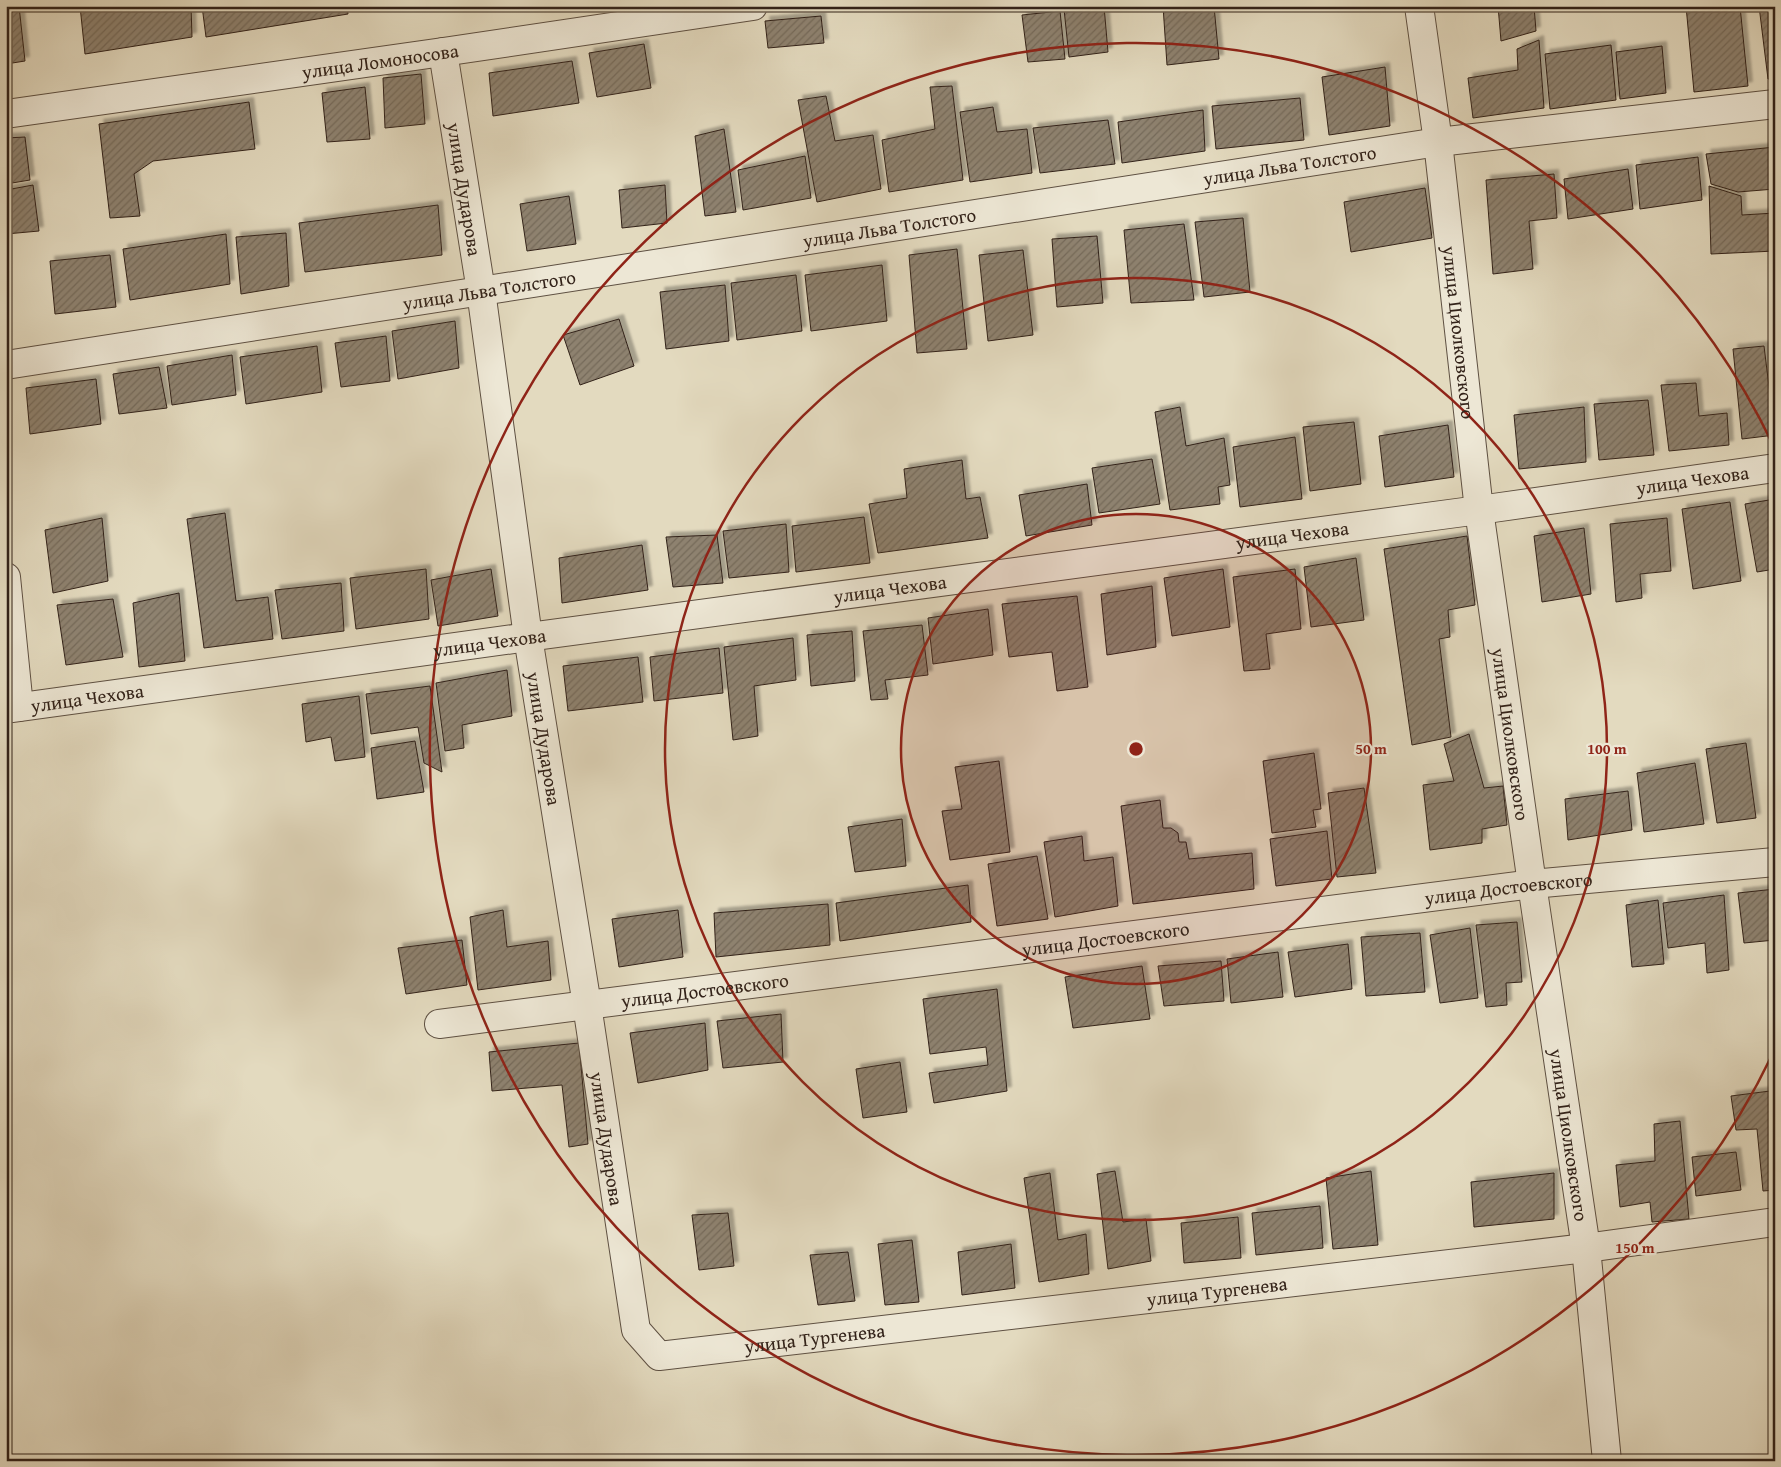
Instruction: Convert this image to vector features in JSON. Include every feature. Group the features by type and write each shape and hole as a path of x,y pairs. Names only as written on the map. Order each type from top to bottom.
{"street":[{"name":"улица Ломоносова","path":"6,114 753,6"},
{"name":"улица Циолковского","path":"1418,6 1438,142 1479,510 1586,1248 1607,1461"},
{"name":"улица Дударова","path":"443,52 481,291 528,637 587,1005 636,1330 659,1356"},
{"name":"улица Льва Толстого","path":"6,365 1438,142 1775,104"},
{"name":"улица Чехова","path":"13,708 1479,510 1775,468"},
{"path":"6,577 13,708"},
{"name":"улица Достоевского","path":"439,1024 1532,884 1775,862"},
{"name":"улица Тургенева","path":"659,1356 1586,1248 1775,1222"}],"building":[{"path":"6,6 19,6 25,61 6,64"},
{"path":"80,6 150,6 151,10 170,6 191,6 192,37 85,54"},
{"path":"202,6 347,6 348,14 206,37"},
{"path":"1082,6 1104,6 1108,52 1069,57 1064,9"},
{"path":"1163,6 1214,6 1219,59 1167,65"},
{"path":"1498,6 1534,6 1536,31 1501,41"},
{"path":"1686,6 1740,6 1748,86 1694,92"},
{"path":"1759,6 1775,6 1775,78 1768,79"},
{"path":"1060,11 1065,59 1028,62 1022,15"},
{"path":"821,16 824,43 768,48 765,21"},
{"path":"1539,40 1544,108 1473,118 1468,78 1518,70 1517,49"},
{"path":"644,44 651,88 597,97 589,53"},
{"path":"1611,45 1616,100 1550,109 1545,54"},
{"path":"1662,46 1666,93 1620,99 1616,52"},
{"path":"572,61 579,103 493,116 489,73"},
{"path":"1385,67 1390,126 1329,135 1322,77"},
{"path":"421,74 425,124 385,128 383,78"},
{"path":"952,86 963,180 889,192 882,140 935,129 930,87"},
{"path":"365,87 370,139 327,142 322,93"},
{"path":"826,96 835,141 873,135 881,189 817,202 798,100"},
{"path":"1300,98 1304,140 1216,149 1212,106"},
{"path":"249,102 255,149 153,161 134,174 140,216 110,218 99,124"},
{"path":"993,107 997,132 1027,129 1032,173 970,182 960,112"},
{"path":"1203,110 1205,151 1122,163 1118,122"},
{"path":"1108,120 1115,164 1040,173 1033,128"},
{"path":"724,129 736,212 705,216 695,136"},
{"path":"25,137 30,180 6,184 6,138"},
{"path":"1775,147 1775,189 1738,192 1711,184 1706,154"},
{"path":"805,156 811,198 743,210 738,170"},
{"path":"1698,157 1702,200 1640,209 1636,165"},
{"path":"1628,169 1633,209 1568,219 1564,179"},
{"path":"1554,174 1557,218 1529,221 1533,269 1493,274 1486,180"},
{"path":"33,185 39,231 6,234 6,190"},
{"path":"665,185 667,223 622,228 619,190"},
{"path":"1709,186 1741,196 1742,215 1775,213 1775,251 1711,254"},
{"path":"1425,188 1432,238 1351,252 1344,202"},
{"path":"569,196 576,244 527,251 520,204"},
{"path":"438,205 442,255 305,272 299,223"},
{"path":"1243,218 1250,292 1204,297 1195,222"},
{"path":"1184,224 1194,300 1131,303 1124,230"},
{"path":"286,233 289,286 241,294 236,237"},
{"path":"226,234 230,284 130,300 123,249"},
{"path":"1097,236 1103,303 1057,307 1052,239"},
{"path":"957,249 967,349 917,353 909,255"},
{"path":"1023,250 1033,335 988,341 979,255"},
{"path":"110,255 116,307 55,314 50,261"},
{"path":"882,265 887,321 811,331 805,275"},
{"path":"796,275 802,331 737,340 731,283"},
{"path":"725,285 729,341 666,349 660,292"},
{"path":"619,319 634,366 580,385 563,335"},
{"path":"455,321 459,368 398,379 392,331"},
{"path":"386,336 390,381 341,387 335,343"},
{"path":"317,346 322,392 246,404 240,357"},
{"path":"1764,346 1770,395 1775,394 1775,435 1742,439 1733,349"},
{"path":"232,355 236,395 172,405 167,366"},
{"path":"159,367 167,408 119,414 113,374"},
{"path":"96,379 101,424 30,434 26,388"},
{"path":"1696,383 1699,416 1727,413 1729,445 1669,451 1661,385"},
{"path":"1648,400 1654,455 1599,460 1594,404"},
{"path":"1180,407 1186,446 1224,438 1230,485 1218,487 1220,504 1170,510 1155,412"},
{"path":"1584,407 1586,462 1519,469 1514,415"},
{"path":"1354,422 1361,484 1310,491 1303,427"},
{"path":"1448,425 1454,477 1385,487 1379,436"},
{"path":"1295,437 1302,499 1240,507 1233,447"},
{"path":"1152,459 1160,504 1099,513 1092,468"},
{"path":"962,460 966,499 980,497 988,538 878,553 869,504 907,498 904,469"},
{"path":"1087,484 1092,525 1026,536 1019,495"},
{"path":"1775,499 1775,569 1757,572 1745,504"},
{"path":"1730,502 1741,581 1693,589 1682,509"},
{"path":"225,513 236,601 268,597 273,639 204,648 187,519"},
{"path":"864,517 870,563 796,572 792,526"},
{"path":"102,518 108,581 53,593 45,530"},
{"path":"1667,518 1671,571 1640,574 1642,598 1616,602 1610,524"},
{"path":"786,524 789,572 729,578 723,531"},
{"path":"1584,528 1591,594 1542,602 1534,536"},
{"path":"717,535 723,583 673,587 666,537"},
{"path":"1467,536 1475,605 1448,610 1450,637 1439,639 1451,737 1412,745 1384,549"},
{"path":"642,545 648,590 562,603 559,558"},
{"path":"1356,558 1364,620 1311,627 1304,567"},
{"path":"426,569 429,619 356,629 350,578"},
{"path":"491,569 498,616 438,626 431,580"},
{"path":"1223,569 1230,627 1172,636 1164,578"},
{"path":"1295,569 1301,629 1266,634 1270,669 1244,671 1233,577"},
{"path":"341,583 344,631 282,639 275,590"},
{"path":"1152,586 1156,647 1107,655 1101,594"},
{"path":"179,593 185,661 139,667 133,603"},
{"path":"1077,596 1088,687 1057,691 1052,652 1009,657 1002,604"},
{"path":"113,599 123,657 66,665 57,605"},
{"path":"988,609 993,655 933,664 928,618"},
{"path":"922,625 928,675 885,680 888,699 871,700 863,631"},
{"path":"852,631 855,681 811,686 807,635"},
{"path":"793,638 796,680 754,686 758,736 733,740 724,647"},
{"path":"719,648 723,693 654,701 650,657"},
{"path":"638,657 643,702 568,711 563,666"},
{"path":"507,670 512,716 462,725 464,748 445,751 436,683"},
{"path":"430,686 442,772 424,763 418,727 371,734 366,694"},
{"path":"359,696 365,757 335,761 331,737 306,742 302,704"},
{"path":"1469,734 1484,788 1503,786 1507,825 1482,829 1482,843 1430,850 1423,785 1454,781 1444,744"},
{"path":"415,741 424,792 377,799 371,748"},
{"path":"1746,743 1756,818 1717,823 1706,749"},
{"path":"1314,753 1321,809 1313,810 1316,827 1272,833 1263,761"},
{"path":"999,761 1010,852 950,860 942,811 962,809 955,767"},
{"path":"1695,763 1704,824 1644,832 1637,773"},
{"path":"1364,788 1376,873 1337,877 1328,793"},
{"path":"1628,791 1632,830 1568,840 1565,799"},
{"path":"1160,800 1163,828 1171,828 1178,833 1179,842 1186,842 1189,859 1252,853 1254,889 1133,904 1121,806"},
{"path":"902,819 906,866 855,872 848,827"},
{"path":"1327,831 1332,879 1276,886 1270,839"},
{"path":"1082,836 1084,861 1113,857 1118,906 1055,917 1044,842"},
{"path":"1037,856 1048,919 997,926 988,864"},
{"path":"968,885 971,922 840,941 836,903"},
{"path":"1775,889 1775,940 1744,943 1738,893"},
{"path":"1724,895 1729,970 1707,973 1705,943 1668,948 1663,903"},
{"path":"1658,900 1664,964 1632,967 1626,905"},
{"path":"828,904 830,945 716,957 714,913"},
{"path":"503,910 507,947 548,941 551,980 478,990 470,917"},
{"path":"678,910 683,957 619,967 612,919"},
{"path":"1517,922 1522,982 1506,983 1507,1005 1486,1007 1476,925"},
{"path":"1470,928 1478,998 1440,1003 1430,935"},
{"path":"1420,933 1425,992 1366,996 1361,937"},
{"path":"462,940 467,985 406,994 398,948"},
{"path":"1348,944 1352,989 1295,997 1288,952"},
{"path":"1278,952 1283,997 1231,1003 1227,959"},
{"path":"1221,961 1224,1001 1164,1006 1158,966"},
{"path":"1142,966 1150,1019 1073,1028 1065,977"},
{"path":"997,989 1007,1091 934,1103 929,1073 988,1065 986,1047 930,1054 923,999"},
{"path":"781,1014 783,1062 723,1068 717,1021"},
{"path":"705,1023 708,1070 638,1083 630,1033"},
{"path":"579,1043 588,1144 569,1147 562,1085 492,1091 489,1052"},
{"path":"900,1062 907,1112 863,1118 856,1069"},
{"path":"1770,1091 1775,1120 1775,1190 1763,1191 1757,1129 1736,1130 1731,1096"},
{"path":"1680,1121 1689,1219 1652,1222 1650,1202 1620,1207 1616,1165 1655,1161 1654,1124"},
{"path":"1736,1152 1741,1190 1696,1196 1692,1157"},
{"path":"1115,1171 1123,1222 1146,1219 1151,1261 1108,1269 1097,1174"},
{"path":"1371,1171 1378,1245 1333,1249 1326,1178"},
{"path":"1050,1173 1058,1240 1086,1234 1089,1274 1039,1282 1024,1178"},
{"path":"1554,1173 1554,1219 1474,1227 1471,1182"},
{"path":"1320,1206 1323,1248 1256,1255 1252,1213"},
{"path":"728,1213 734,1266 699,1270 692,1215"},
{"path":"1238,1217 1241,1258 1184,1263 1181,1223"},
{"path":"912,1240 919,1302 885,1305 878,1244"},
{"path":"1011,1244 1015,1288 962,1295 958,1252"},
{"path":"848,1252 855,1301 818,1305 810,1255"}]}
